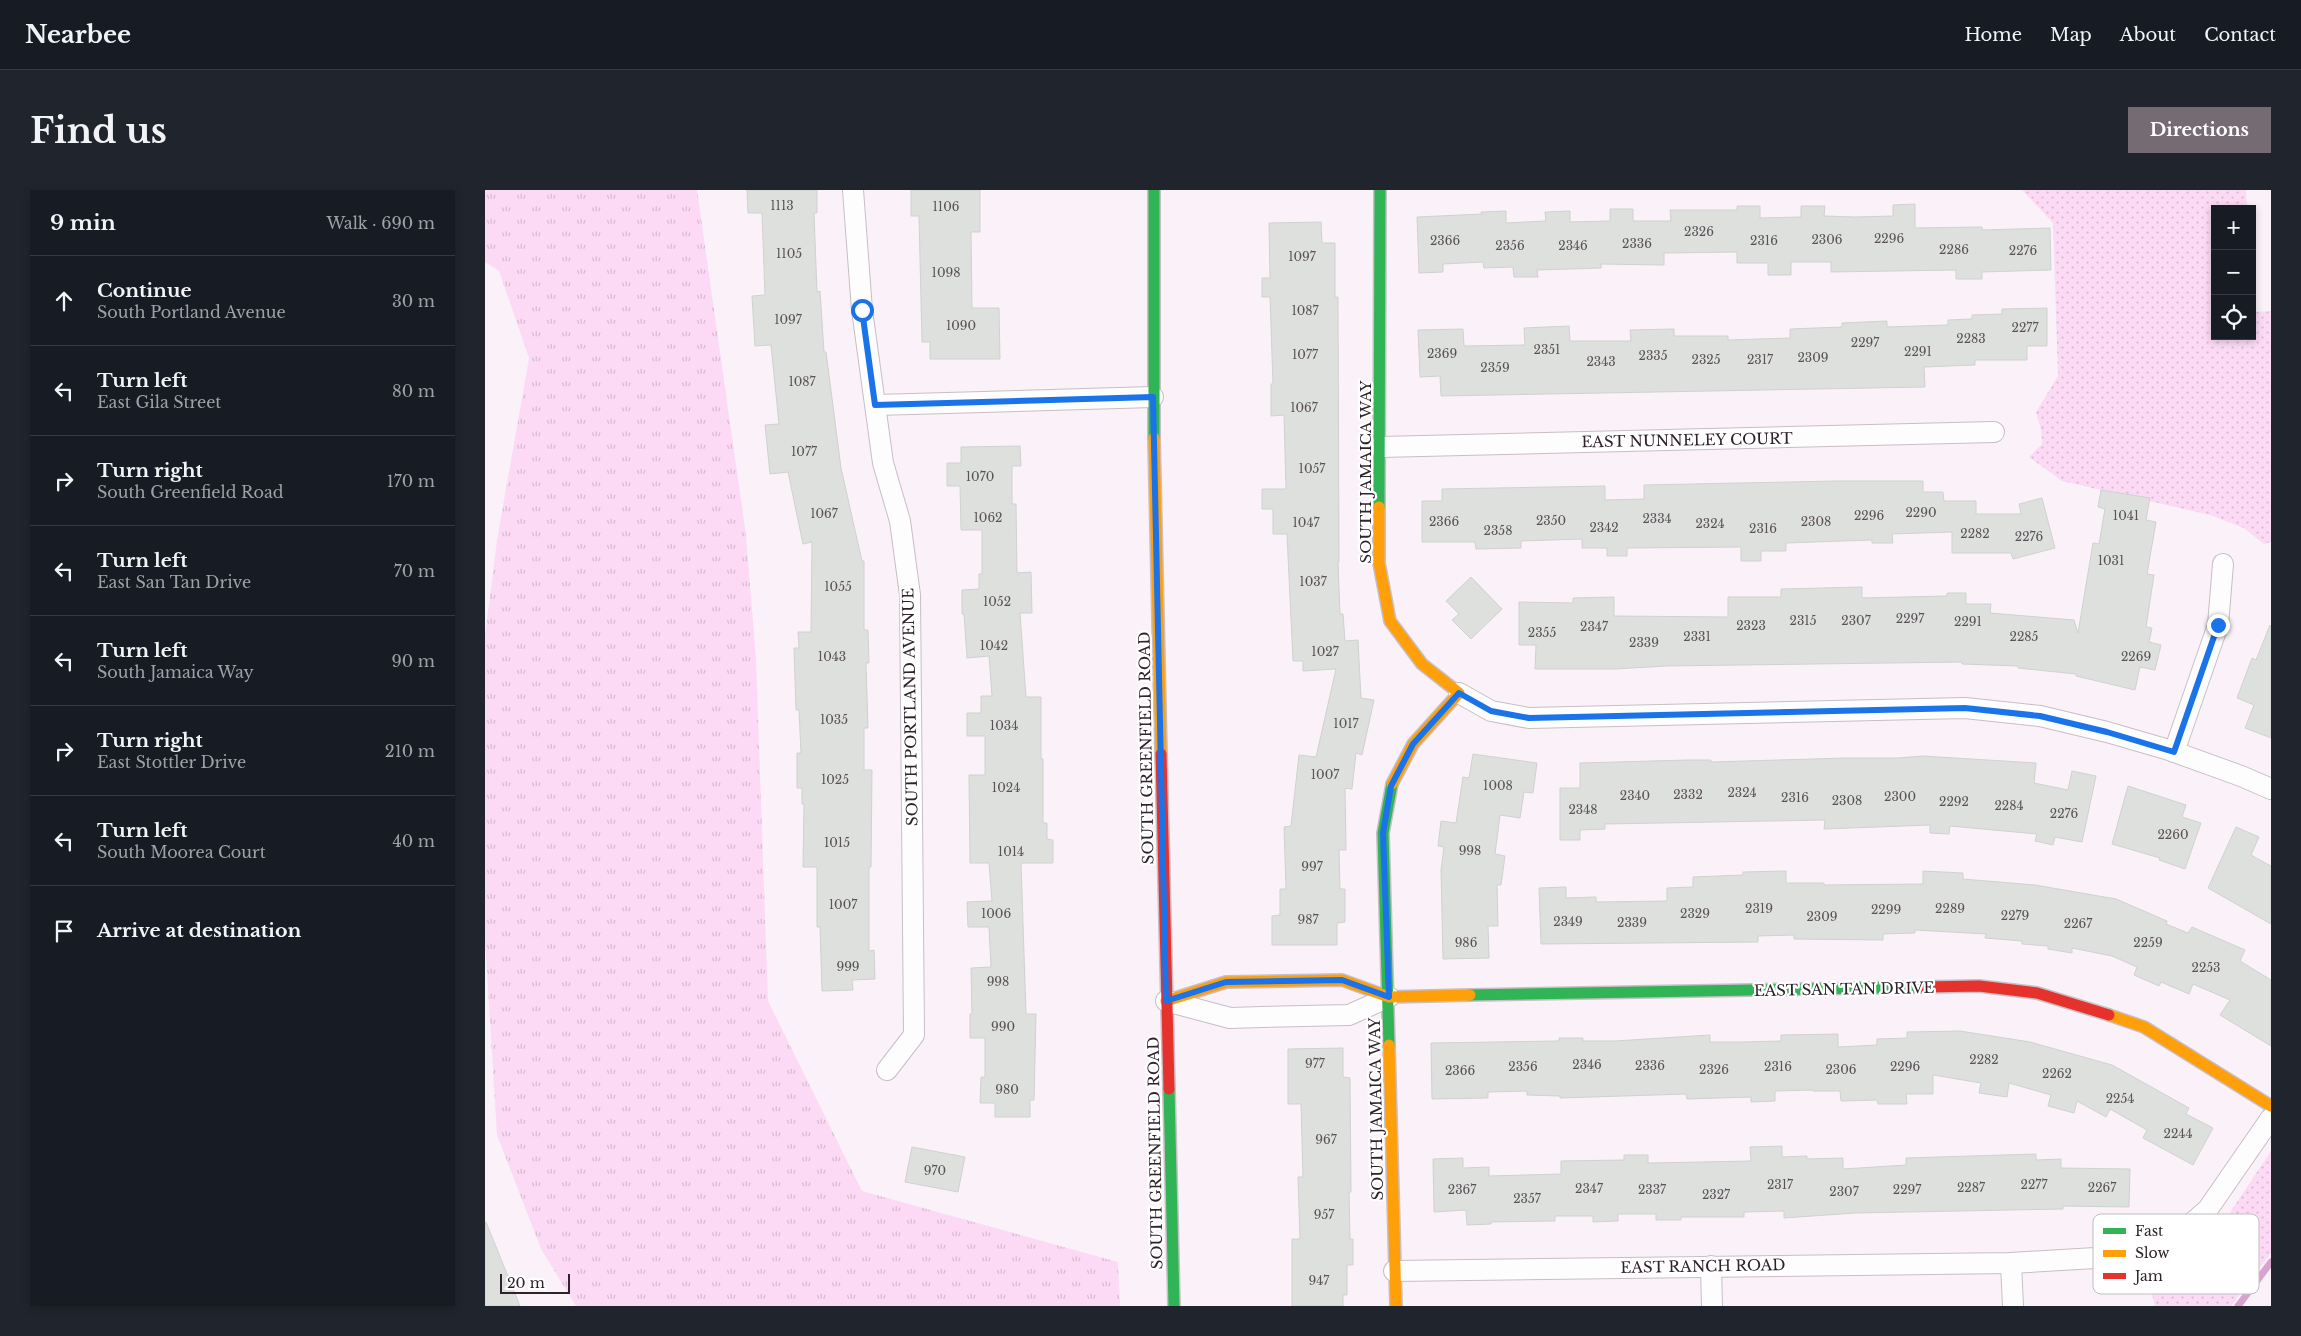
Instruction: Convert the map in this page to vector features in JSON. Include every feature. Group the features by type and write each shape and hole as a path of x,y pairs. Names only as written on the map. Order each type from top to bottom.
{"street":[{"name":"SOUTH PORTLAND AVENUE","path":"853,190 862,310 883,463 900,521 910,595 914,1035 887,1070"},
{"name":"SOUTH GREENFIELD ROAD","path":"1154,190 1153,397 1174,1306"},
{"name":"SOUTH JAMAICA WAY","path":"1380,190 1379,563 1390,621 1422,664 1459,693 1413,744 1391,786 1383,833 1396,1306"},
{"path":"875,405 1153,397"},
{"name":"EAST NUNNELEY COURT","path":"1380,447 1994,432"},
{"path":"2174,752 2218,625 2223,564"},
{"path":"1459,693 1491,711 1529,718 1965,708 2040,716 2107,732 2174,752 2271,789"},
{"name":"EAST SAN TAN DRIVE","path":"1166,1001 1232,982 1342,980 1389,997 1979,986 2027,992 2093,1009 2143,1027 2271,1106"},
{"name":"EAST SAN TAN DRIVE","path":"1166,1001 1230,1018 1349,1015 1389,997"},
{"name":"EAST RANCH ROAD","path":"2202,1214 2208,1209 2271,1118"},
{"name":"EAST RANCH ROAD","path":"1394,1271 2011,1262 2093,1258"},
{"path":"2011,1262 2013,1306"},
{"path":"1711,1266 1712,1306"}],"green space":[{"path":"485,190 697,190 746,535 756,659 768,1001 862,1191 1118,1262 1120,1306 576,1306 541,1249 497,1135 485,940 485,635 497,540 529,358 499,271 485,262"},
{"path":"2022,190 2246,190 2247,205 2211,205 2211,340 2256,340 2256,312 2271,311 2271,542 2264,544 2244,528 2210,515 2062,481 2029,457 2042,444 2041,430 2036,412 2058,376 2053,223"},
{"path":"2271,1151 2271,1253 2259,1269 2259,1214 2229,1214"},
{"path":"2152,1294 2240,1294 2231,1306 2155,1306"}],"building":[{"path":"747,190 817,190 817,213 814,213 817,292 820,291 824,352 826,352 841,468 862,561 864,561 864,630 868,630 869,663 866,663 868,728 864,728 864,770 872,770 869,951 874,950 875,979 852,980 853,990 822,991 820,927 817,927 817,867 803,867 804,804 802,804 802,788 797,788 797,753 801,753 799,710 796,710 794,648 799,648 798,632 811,632 812,542 803,544 788,472 770,474 765,425 779,424 771,345 755,346 752,296 765,295 762,213 748,213"},
{"path":"911,190 980,190 980,232 971,232 972,308 999,308 1000,359 930,359 930,342 922,342 919,216 911,216"},
{"path":"1915,204 1915,228 1982,227 1982,230 2050,228 2051,270 1982,272 1982,279 1956,279 1956,270 1831,272 1831,262 1791,262 1791,275 1768,275 1768,263 1737,263 1737,252 1664,253 1664,265 1601,264 1601,268 1537,270 1538,277 1514,277 1513,267 1484,268 1483,262 1443,264 1443,272 1419,273 1417,217 1506,211 1506,223 1546,221 1545,212 1570,211 1570,222 1610,221 1610,209 1633,209 1633,221 1671,221 1670,210 1737,210 1737,206 1760,206 1760,218 1801,217 1801,206 1825,206 1824,216 1855,217 1893,216 1893,205"},
{"path":"1321,222 1322,243 1335,243 1335,297 1338,297 1338,562 1340,614 1343,614 1345,641 1358,640 1361,698 1374,700 1362,755 1356,753 1352,789 1345,788 1346,850 1339,850 1340,889 1345,889 1345,922 1337,923 1337,945 1272,945 1272,916 1280,915 1280,889 1286,889 1284,827 1291,826 1299,755 1316,757 1336,669 1303,671 1303,661 1293,661 1287,534 1273,534 1273,509 1262,509 1262,489 1286,489 1284,415 1271,416 1271,384 1273,384 1270,297 1262,297 1262,278 1270,278 1269,223"},
{"path":"2047,308 2047,346 2027,346 2027,360 1975,360 1975,365 1924,367 1925,387 1441,396 1440,376 1420,377 1418,330 1463,329 1464,346 1525,345 1524,328 1569,326 1570,341 1631,341 1630,330 1674,329 1674,336 1728,336 1728,340 1790,338 1790,329 1842,327 1842,323 1887,321 1887,327 1948,325 1948,320 1972,319 1972,315 2002,314 2002,309"},
{"path":"1020,446 1021,466 1012,466 1012,504 1016,504 1017,573 1031,572 1032,613 1020,613 1026,697 1041,697 1043,823 1047,823 1047,839 1053,840 1053,863 1021,863 1026,1014 1036,1014 1034,1100 1030,1100 1030,1117 995,1117 995,1103 980,1103 981,1077 985,1077 985,1038 970,1038 970,1014 972,1014 971,968 991,967 989,927 968,927 967,902 992,901 989,863 970,863 969,775 985,775 985,736 967,736 967,713 981,713 981,696 992,696 989,656 967,658 964,614 962,614 962,590 979,589 979,574 982,574 982,530 961,530 960,486 947,486 947,463 961,463 961,447"},
{"path":"1923,481 1923,492 1943,492 1944,501 1976,501 1976,514 2021,514 2019,504 2042,498 2055,548 2013,559 2011,553 1952,553 1952,532 1892,534 1893,543 1872,543 1872,540 1786,543 1786,551 1761,551 1761,561 1741,561 1741,547 1627,548 1627,556 1607,556 1607,548 1582,548 1582,539 1521,541 1521,548 1476,549 1475,542 1422,542 1422,501 1442,501 1442,489 1605,486 1605,500 1644,499 1644,485"},
{"path":"2101,490 2150,498 2146,520 2156,522 2147,574 2154,575 2146,627 2152,628 2149,642 2161,645 2155,670 2140,667 2135,690 2076,676 2076,674 2018,668 2018,666 1962,664 1962,662 1535,669 1536,645 1519,645 1519,602 1573,603 1573,598 1614,597 1614,616 1728,617 1728,597 1781,597 1781,589 1862,587 1862,598 1947,596 1947,593 1966,593 1966,604 1991,604 1990,613 2074,620 2078,633 2093,543 2099,544 2105,509 2098,507"},
{"path":"1471,577 1502,609 1471,639 1452,620 1459,614 1446,601"},
{"path":"2270,625 2271,738 2245,728 2254,705 2237,698 2252,658 2256,660"},
{"path":"1473,754 1537,763 1533,793 1524,792 1520,818 1500,815 1495,854 1505,856 1501,885 1497,885 1498,926 1488,926 1489,958 1443,959 1441,870 1444,847 1438,846 1441,821 1456,823 1463,777 1469,778"},
{"path":"1923,756 2036,763 2034,783 2068,790 2072,771 2096,776 2082,842 2055,837 2053,845 2035,841 2037,834 1950,826 1949,834 1930,833 1930,825 1824,829 1825,820 1605,824 1605,829 1580,830 1580,840 1560,840 1560,788 1580,788 1580,763 1689,760 1711,760 1711,762"},
{"path":"2128,786 2186,805 2182,817 2201,823 2185,869 2159,860 2160,858 2112,844"},
{"path":"2236,827 2259,837 2251,855 2271,866 2271,924 2208,888"},
{"path":"1786,871 1786,883 1824,883 1824,885 1923,884 1923,871 1963,873 1963,879 2035,885 2116,899 2167,921 2166,924 2188,933 2192,927 2245,950 2240,961 2271,980 2271,1046 2220,1015 2230,1000 2193,984 2189,994 2161,982 2159,986 2134,975 2137,967 2112,956 2072,948 2072,953 2048,949 2048,946 2022,944 2022,941 1985,938 1986,934 1915,930 1915,933 1883,934 1883,940 1794,939 1794,935 1758,936 1758,942 1541,944 1539,888 1566,887 1566,898 1596,897 1596,902 1667,901 1667,888 1693,887 1693,877 1743,875 1743,872"},
{"path":"1960,1031 2030,1042 2112,1065 2189,1108 2186,1114 2213,1128 2193,1165 2143,1138 2147,1130 2110,1109 2106,1117 2077,1101 2074,1113 2048,1106 2051,1095 2009,1083 2007,1097 1979,1093 1981,1083 1933,1075 1933,1094 1906,1094 1907,1104 1878,1104 1877,1100 1841,1101 1840,1091 1813,1090 1775,1091 1775,1101 1751,1102 1751,1097 1687,1099 1686,1094 1560,1098 1560,1096 1527,1095 1527,1091 1488,1092 1488,1098 1432,1099 1431,1043 1559,1041 1559,1038 1583,1038 1583,1041 1615,1041 1710,1035 1710,1042 1741,1042 1781,1041 1781,1035 1838,1034 1838,1047 1877,1045 1877,1039 1907,1038 1907,1032"},
{"path":"1343,1048 1343,1077 1350,1078 1351,1192 1349,1192 1350,1239 1353,1239 1353,1265 1347,1265 1347,1295 1343,1295 1343,1306 1292,1306 1292,1239 1300,1239 1298,1177 1303,1177 1301,1104 1288,1104 1288,1049"},
{"path":"1782,1146 1782,1157 1807,1156 1807,1159 1843,1158 1843,1169 1906,1165 1906,1158 2036,1154 2036,1160 2061,1159 2061,1168 2130,1169 2129,1207 2063,1206 2063,1209 1855,1213 1784,1218 1784,1211 1744,1212 1744,1217 1681,1217 1681,1220 1656,1220 1656,1214 1618,1214 1618,1221 1593,1222 1593,1216 1555,1216 1555,1221 1491,1222 1491,1224 1467,1225 1466,1210 1434,1212 1433,1159 1463,1158 1463,1168 1489,1167 1489,1176 1561,1174 1561,1161 1624,1160 1624,1155 1648,1155 1648,1163 1751,1161 1750,1147"},
{"path":"912,1147 965,1157 958,1192 905,1182"},
{"path":"486,1222 520,1306 485,1306"}],"waterway":[{"path":"2259,1278 2271,1262"},
{"path":"2238,1306 2247,1294"}],"traffic: fast":[{"path":"1154,190 1154,438"},
{"path":"1379,507 1380,190"},
{"path":"1389,1045 1383,833 1392,784"},
{"path":"1470,995 1924,987"},
{"path":"1169,1089 1174,1306"}],"traffic: slow":[{"path":"1154,438 1161,754"},
{"path":"1379,507 1379,563 1390,621 1422,664 1459,693 1413,744 1392,784"},
{"path":"1166,1001 1226,982 1342,980 1389,997 1470,995"},
{"path":"2109,1015 2144,1027 2271,1106"},
{"path":"1389,1045 1396,1306"}],"traffic: jam":[{"path":"1161,754 1169,1089"},
{"path":"1924,987 1979,986 2037,993 2109,1015"}],"route":[{"path":"862,310 875,405 1153,397 1166,1001 1226,982 1342,980 1389,997 1383,833 1391,786 1413,744 1459,693 1491,711 1529,718 1965,708 2040,716 2107,732 2174,752 2218,625"}]}
